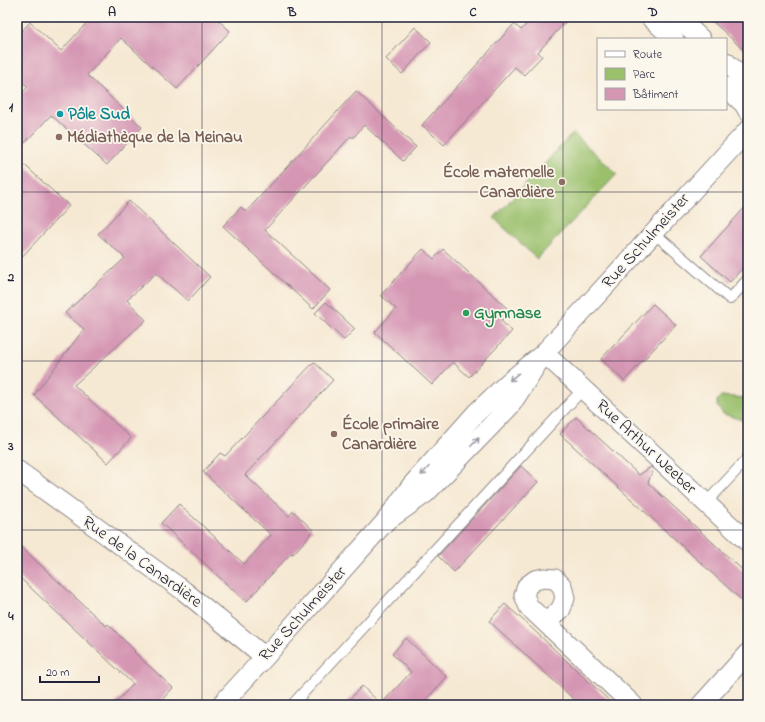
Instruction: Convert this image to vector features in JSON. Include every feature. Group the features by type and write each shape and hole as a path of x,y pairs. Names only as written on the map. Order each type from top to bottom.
{"street":[{"path":"650,17 673,38"},
{"path":"678,17 700,38"},
{"path":"727,63 748,83"},
{"path":"727,88 744,104 748,111"},
{"name":"Rue Schulmeister","path":"220,705 265,657 385,522 411,486 476,413 510,381 544,353 748,130"},
{"name":"Rue Arthur Weeber","path":"544,353 748,542"},
{"name":"Rue de la Canardière","path":"17,470 184,591 265,657"},
{"path":"546,623 633,705"},
{"path":"701,705 748,653"}],"lane":[{"path":"654,233 730,299 748,279"},
{"path":"292,705 583,389"},
{"path":"706,503 748,458"}],"green space":[{"path":"573,133 617,174 537,259 494,218"},
{"path":"721,396 747,398 742,420 723,414 717,406 717,400"}],"building":[{"path":"92,17 215,17 230,31 177,89 121,38 87,75 142,127 107,165 51,115 17,151 17,98 28,87 17,77 17,36 30,22 61,51"},
{"path":"533,17 570,17 538,52 542,56 524,75 515,67 444,145 422,125 514,24 521,30"},
{"path":"708,17 748,17 748,54"},
{"path":"415,27 431,42 402,74 386,59"},
{"path":"356,91 416,147 403,161 364,125 353,138 351,136 265,230 330,290 313,309 223,226 241,207 246,212"},
{"path":"17,158 69,206 17,262"},
{"path":"129,201 210,277 188,301 156,273 127,300 146,320 74,385 131,438 108,463 34,395 84,329 65,313 125,258 98,234"},
{"path":"748,204 748,262 730,282 701,256"},
{"name":"Gymnase","path":"423,249 434,259 443,249 510,311 501,321 512,331 469,377 453,362 432,385 375,332 396,309 381,295"},
{"path":"326,302 355,329 344,340 315,313"},
{"path":"653,304 676,325 624,381 601,359"},
{"path":"314,362 333,380 245,475 289,516 293,511 313,530 293,554 291,553 246,602 161,523 179,504 244,564 271,535 203,472 220,453 225,456"},
{"path":"576,417 639,475 651,467 653,469 648,483 748,575 748,606 560,434"},
{"path":"521,466 538,482 454,572 438,556"},
{"path":"17,543 106,626 108,624 135,651 134,652 173,688 157,705 114,705 133,684 17,575"},
{"path":"505,604 614,705 580,705 489,621"},
{"path":"406,638 447,677 421,705 344,705 362,686 381,704 400,684 411,672 392,654"}],"place":[{"name":"Pôle Sud","path":"60,114"},
{"name":"Médiathèque de la Meinau","path":"59,137"},
{"name":"École maternelle Canardière","path":"562,182"},
{"name":"Gymnase","path":"466,313"},
{"name":"École primaire Canardière","path":"334,434"}]}
